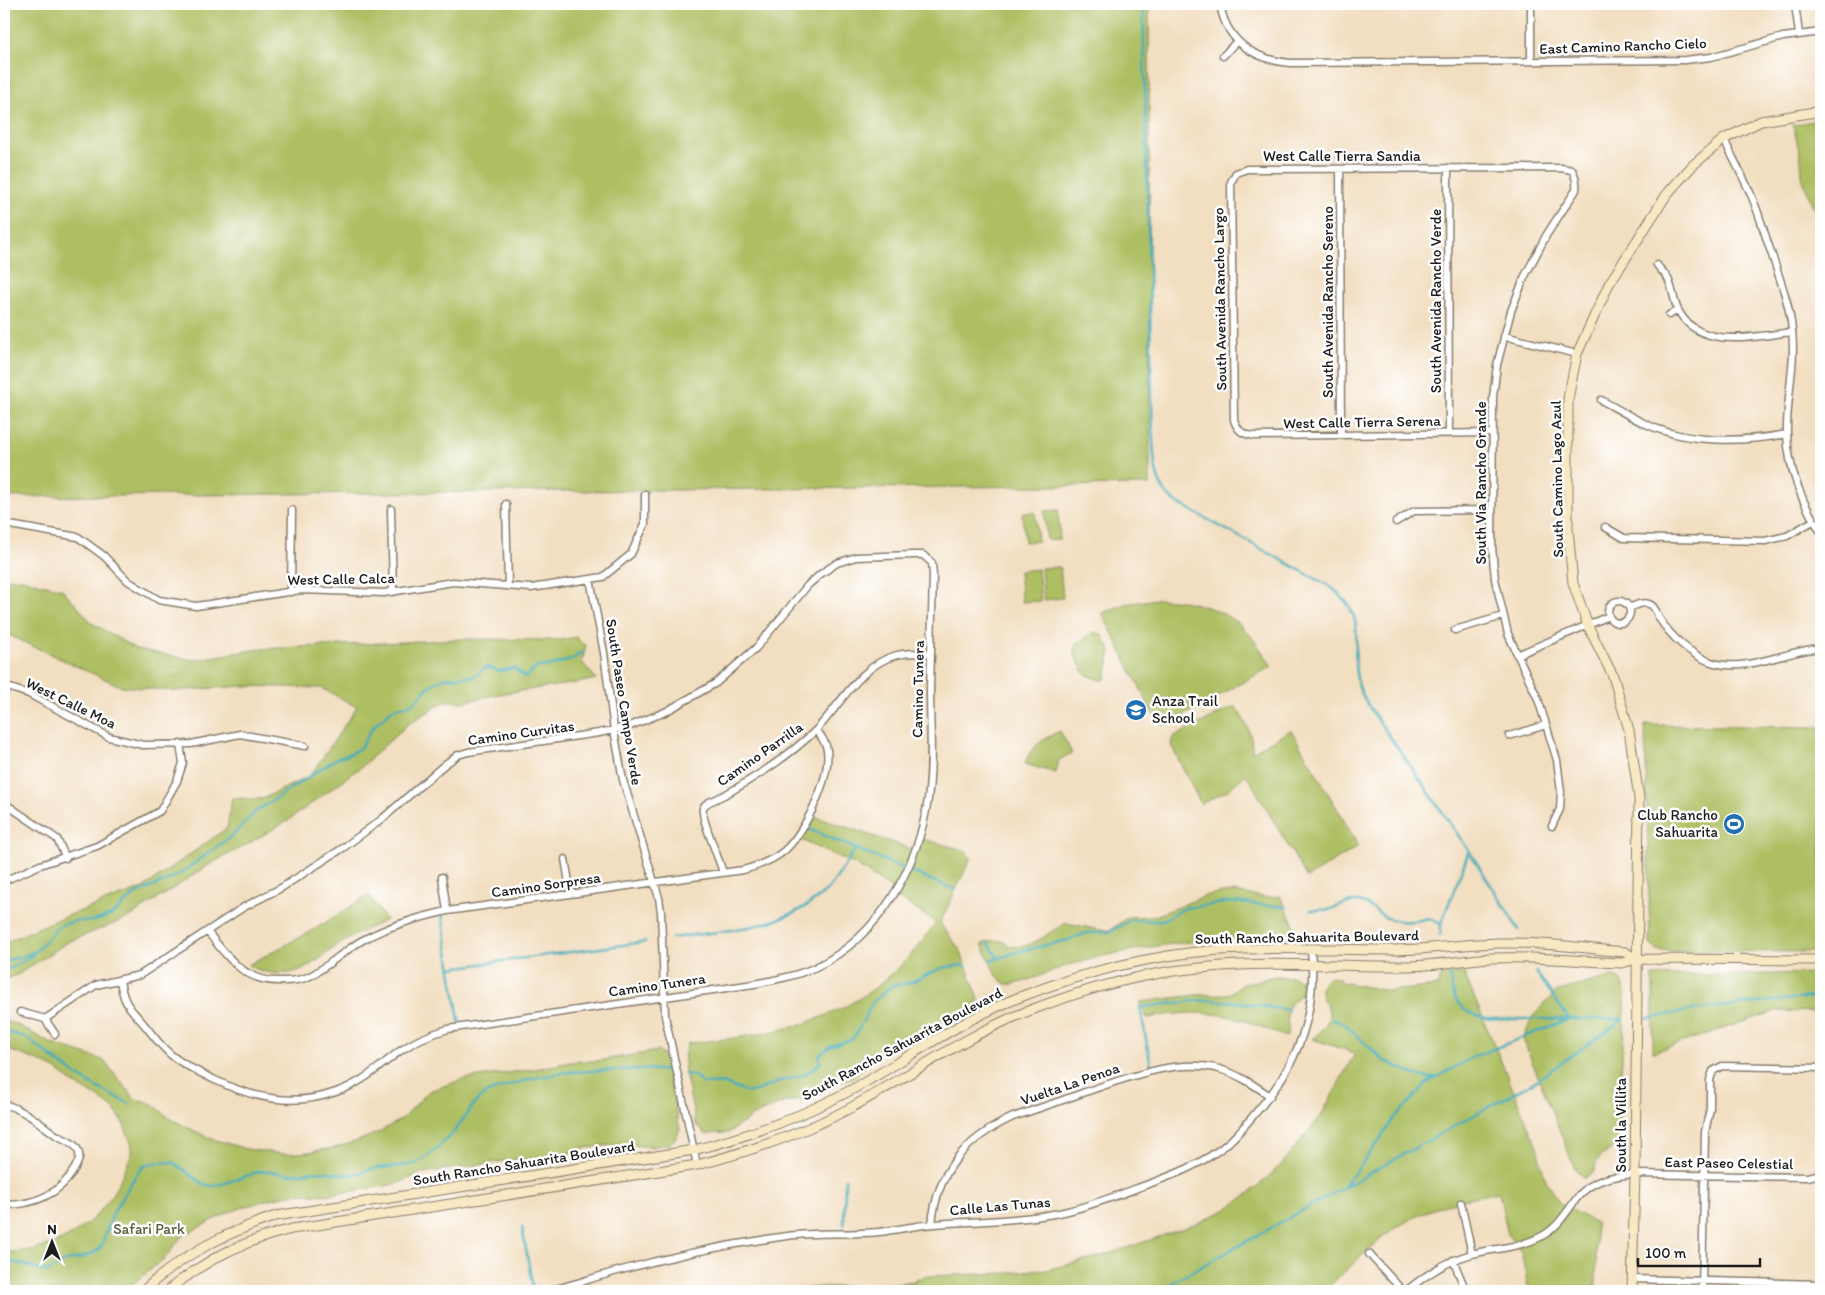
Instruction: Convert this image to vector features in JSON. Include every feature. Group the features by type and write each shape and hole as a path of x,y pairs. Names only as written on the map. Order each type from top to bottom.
{"street":[{"path":"1220,4 1226,22 1238,41 1223,56"},
{"path":"1531,4 1531,61"},
{"path":"1794,4 1799,34"},
{"name":"East Camino Rancho Cielo","path":"1238,41 1259,56 1273,62 1685,60 1711,57 1761,42 1799,34 1821,32"},
{"name":"South Camino Lago Azul","path":"1636,959 1639,798 1629,730 1613,676 1588,626 1573,582 1568,529 1568,400 1576,354 1609,284 1667,194 1694,165 1724,139 1761,121 1821,111"},
{"path":"1724,139 1752,198 1783,288 1792,332 1793,363 1787,434 1792,468 1801,495 1813,521 1821,532"},
{"name":"South Avenida Rancho Verde","path":"1448,168 1449,434"},
{"name":"West Calle Tierra Sandia","path":"1236,173 1246,169 1561,168 1572,170 1576,176"},
{"name":"South Avenida Rancho Sereno","path":"1340,169 1341,435"},
{"name":"South Avenida Rancho Largo","path":"1236,173 1231,182 1234,420 1236,426"},
{"name":"South Via Rancho Grande","path":"1552,826 1560,809 1561,792 1557,760 1538,699 1517,655 1503,616 1494,571 1492,510 1493,397 1504,336 1511,312 1525,276 1548,234 1576,190 1576,176"},
{"path":"1657,265 1668,278 1678,310 1687,323 1707,334 1729,338 1792,332"},
{"path":"1669,315 1678,310"},
{"path":"1504,336 1576,354"},
{"path":"1601,400 1648,426 1680,435 1712,440 1755,440 1787,434"},
{"name":"West Calle Tierra Serena","path":"1236,426 1240,432 1256,436 1492,433"},
{"name":"West Calle Calca","path":"4,524 78,537 104,556 128,581 160,600 196,606 301,590 384,593 453,582 531,588 603,578 631,554 645,524 645,494"},
{"path":"506,504 508,586"},
{"path":"391,509 393,592"},
{"path":"291,592 292,510"},
{"path":"1396,522 1414,511 1492,510"},
{"path":"1605,527 1624,538 1765,541 1787,536 1813,521"},
{"name":"Camino Curvitas","path":"45,1019 96,985 140,975 244,907 281,888 315,867 364,834 458,755 479,750 573,738 614,730 630,726 665,712 716,682 756,648 808,585 837,563 856,557 923,555 928,558"},
{"name":"Camino Tunera","path":"120,980 125,1002 170,1054 190,1068 227,1086 256,1097 297,1100 326,1096 357,1084 411,1044 448,1029 778,980 818,966 851,945 879,916 896,891 908,868 925,816 930,775 933,575 932,563 928,558"},
{"name":"South Paseo Campo Verde","path":"590,579 604,654 623,780 638,833 655,882 661,912 665,1016 697,1165"},
{"path":"1615,602 1623,602 1629,608 1630,616 1624,622 1616,622 1610,616 1609,608 1615,602"},
{"path":"1629,608 1638,604 1654,606 1659,618 1674,636 1695,654 1712,662 1731,666 1821,648"},
{"path":"1455,630 1503,616"},
{"path":"1517,655 1610,616"},
{"name":"Camino Parrilla","path":"723,873 720,860 704,820 704,808 707,803 726,795 769,767 816,730 876,664 905,653 931,653"},
{"name":"West Calle Moa","path":"4,686 29,694 109,737 143,745 191,744 240,734 305,746"},
{"path":"1509,736 1546,725"},
{"name":"Camino Sorpresa","path":"207,931 229,959 250,975 271,981 292,980 309,976 361,941 410,920 447,911 723,873 762,865 777,856 792,842 819,795 827,767 827,749 825,742 816,730"},
{"path":"4,881 40,865 66,858 97,846 160,811 178,781 183,763 180,744"},
{"path":"4,803 57,839 66,858"},
{"path":"565,859 571,894"},
{"path":"442,877 447,911"},
{"name":"South Rancho Sahuarita Boulevard","path":"143,1291 191,1253 248,1226 276,1216 694,1150 744,1136 817,1108 997,1006 1076,977 1123,965 1186,954 1233,950 1409,950 1499,943 1625,952 1636,959"},
{"name":"Calle Las Tunas","path":"548,1291 639,1265 728,1246 806,1234 878,1232 932,1224 1018,1220 1061,1212 1090,1204 1175,1175 1196,1165 1228,1143 1270,1096 1290,1067 1308,1016 1312,989 1311,949"},
{"name":"South Rancho Sahuarita Boulevard","path":"167,1291 195,1269 228,1251 263,1237 292,1229 697,1165 749,1151 824,1122 985,1030 1028,1011 1094,988 1156,974 1188,969 1251,965 1406,966 1481,959 1518,958 1622,963 1636,959 1821,960"},
{"name":"South la Villita","path":"1632,1291 1635,1174 1636,959"},
{"path":"20,1012 45,1019 55,1034"},
{"name":"Vuelta La Penoa","path":"932,1224 936,1194 950,1168 974,1141 992,1128 1013,1117 1128,1077 1191,1066 1206,1067 1231,1073 1251,1083 1270,1096"},
{"path":"1702,1291 1705,1132 1710,1109 1710,1080 1713,1071 1722,1066 1821,1068"},
{"path":"4,1104 31,1115 57,1135 72,1143 78,1150 80,1159 71,1175 52,1194 32,1202 4,1205"},
{"name":"East Paseo Celestial","path":"1404,1291 1453,1260 1523,1243 1553,1230 1567,1214 1578,1196 1594,1183 1611,1176 1635,1174 1807,1177 1821,1174"},
{"path":"1461,1203 1472,1254"},
{"path":"1369,1254 1404,1291"},
{"path":"1453,1260 1466,1291"},
{"path":"1632,1279 1821,1284"}],"green space":[{"path":"4,4 1149,4 1150,485 4,497"},
{"path":"1821,119 1821,219 1811,202 1802,177 1801,159 1793,125"},
{"path":"1058,510 1060,539 1047,540 1044,511"},
{"path":"1035,512 1038,541 1025,542 1022,513"},
{"path":"1060,567 1063,598 1044,600 1041,568"},
{"path":"1038,569 1041,601 1022,602 1019,571"},
{"path":"4,578 22,579 62,589 92,623 136,649 193,660 260,649 464,639 559,640 576,637 582,644 586,645 582,662 596,679 505,693 462,702 446,701 408,724 361,767 289,820 212,863 128,918 68,942 17,975 4,980 4,943 56,920 143,888 227,828 232,798 262,799 310,776 357,707 322,688 243,686 174,691 120,686 4,633"},
{"path":"1157,599 1182,601 1207,607 1230,618 1249,634 1272,666 1166,725 1158,723 1102,613 1125,604"},
{"path":"1094,632 1102,635 1111,651 1106,678 1102,681 1085,674 1073,652 1076,644"},
{"path":"1235,706 1250,733 1252,752 1291,730 1359,846 1307,878 1246,774 1228,790 1201,804 1171,745 1173,737"},
{"name":"Club Rancho Sahuarita","path":"1645,725 1821,727 1821,952 1663,951 1657,950 1650,944"},
{"path":"1060,731 1072,753 1059,760 1056,773 1025,764 1030,752 1034,748 1043,740"},
{"path":"816,817 915,850 919,838 967,851 967,855 971,857 940,923 960,950 979,999 977,1004 929,1031 893,1043 872,1058 857,1075 804,1099 782,1103 753,1116 728,1133 705,1134 696,1125 684,1067 688,1043 763,1033 797,1025 829,1014 858,999 885,980 911,954 936,922 893,895 895,891 854,864 801,840"},
{"path":"1232,892 1268,898 1280,896 1297,931 1292,937 1287,939 1232,939 1177,943 1122,952 1069,965 1012,984 1007,984 999,978 982,944 996,940 1009,946 1026,945 1034,943 1067,923 1100,930 1110,930 1128,917 1155,916 1207,895"},
{"path":"369,895 386,920 341,943 317,961 295,972 279,974 255,969 248,965 315,929"},
{"path":"1464,973 1537,1147 1545,1179 1560,1204 1596,1223 1596,1291 1529,1291 1521,1252 1508,1235 1499,1192 1442,1206 1414,1217 1389,1233 1324,1291 783,1291 819,1287 882,1285 915,1281 915,1279 929,1276 1009,1273 1041,1269 1042,1271 1106,1255 1193,1225 1227,1209 1250,1193 1280,1166 1321,1116 1355,1053 1312,1039 1324,1028 1328,1021 1328,1008 1322,997 1321,988 1328,977 1338,978 1341,982 1388,991 1438,986 1441,975"},
{"path":"1821,973 1821,1012 1776,1011 1653,1052 1653,976"},
{"path":"1274,976 1294,977 1301,981 1302,991 1288,1009 1288,1033 1286,1037 1229,1016 1201,1013 1147,1018 1140,1002 1196,995 1228,994 1244,984"},
{"path":"1609,977 1620,980 1625,992 1620,1093 1622,1132 1615,1146 1598,1160 1595,1171 1584,1178 1575,1169 1523,1039 1533,1016 1556,992"},
{"name":"Safari Park","path":"4,1021 16,1024 50,1043 103,1060 136,1100 153,1104 169,1118 209,1138 246,1149 284,1154 334,1148 358,1141 381,1131 403,1118 429,1091 464,1079 576,1061 597,1061 658,1051 664,1056 680,1129 671,1143 653,1147 621,1144 584,1148 551,1161 539,1163 518,1159 422,1173 396,1184 367,1189 323,1195 297,1193 266,1200 229,1212 182,1236 165,1258 122,1291 4,1291 4,1252 44,1247 78,1231 105,1205 130,1157 132,1147 119,1116 108,1104 72,1083 57,1070 31,1058 4,1049"}],"waterway":[{"path":"1143,4 1153,440 1159,481 1174,501 1331,587 1344,600 1352,612 1356,624 1356,675 1363,696 1469,851 1441,924 1440,935"},
{"path":"4,971 30,957 59,926 75,921 94,921 112,915 134,895 181,873 233,835 255,812 336,759 352,753 361,747 372,728 393,709 416,701 427,688 443,678 474,676 487,667 500,671 514,668 526,677 537,667 549,666 574,659 579,653 584,653"},
{"path":"804,827 955,890"},
{"path":"672,938 754,926 774,921 793,913 811,903 827,890 855,849"},
{"path":"1469,851 1519,930"},
{"path":"990,961 1087,933 1110,932 1131,920 1156,921 1165,919 1185,908 1230,902 1286,907"},
{"path":"1311,910 1331,909 1347,903 1357,902 1367,905 1391,920 1417,921 1429,918 1441,924"},
{"path":"442,914 460,1026"},
{"path":"451,968 645,942"},
{"path":"988,942 998,958"},
{"path":"4,961 22,957 33,952"},
{"path":"685,1074 695,1076 702,1083 722,1083 750,1092 783,1080 804,1075 820,1063 819,1055 831,1046 850,1040 855,1036 873,1002 891,986 909,983 942,968 966,966"},
{"path":"1342,1189 1393,1120 1427,1083 1473,1057 1569,1019 1536,972"},
{"path":"1449,975 1453,994 1457,1001 1466,1010 1481,1017 1491,1019 1623,1019"},
{"path":"1646,1019 1692,1010 1821,996"},
{"path":"1151,1066 1140,1007 1203,1000 1237,1002 1288,1010"},
{"path":"1332,1019 1345,1024 1383,1060 1413,1074 1428,1078 1434,1077"},
{"path":"1157,1291 1534,1082 1624,1019"},
{"path":"4,1031 27,1038 92,1085 130,1104"},
{"path":"4,1261 24,1264 41,1271 49,1271 66,1261 94,1253 101,1247 113,1213 136,1175 144,1166 152,1163 173,1162 203,1184 212,1186 261,1171 290,1174 318,1171 351,1175 377,1168 414,1164 434,1151 454,1132 483,1095 497,1089 534,1078 568,1072 645,1069 667,1071"},
{"path":"844,1225 845,1179"},
{"path":"522,1227 533,1289"}],"place":[{"name":"Anza Trail School","path":"1136,710"},
{"name":"Club Rancho Sahuarita","path":"1734,824"}]}
